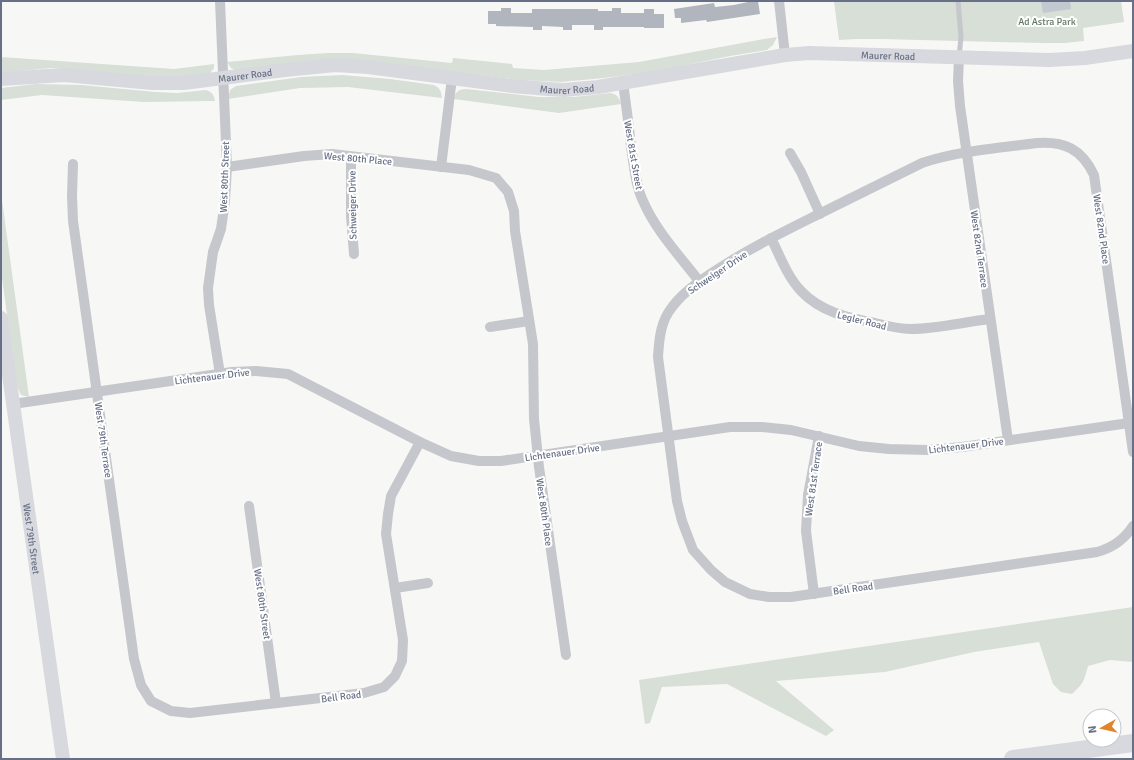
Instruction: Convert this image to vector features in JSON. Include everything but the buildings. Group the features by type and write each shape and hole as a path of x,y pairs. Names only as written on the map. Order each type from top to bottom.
{"highway":[{"path":"1013,759 1133,743"}],"street":[{"name":"West 80th Street","path":"220,1 227,167 225,201 221,229 213,252 208,288 209,305 220,374"},
{"path":"778,1 785,55"},
{"name":"Maurer Road","path":"1,79 64,75 158,83 184,83 335,65 548,89 584,89 785,55 828,53 1065,60 1133,51"},
{"name":"West 82nd Terrace","path":"959,58 959,94 1008,440"},
{"path":"441,167 452,78"},
{"name":"West 81st Street","path":"623,83 634,170 642,199 660,231 699,281"},
{"name":"West 82nd Place","path":"967,153 1046,142 1067,146 1073,149 1080,154 1090,166 1094,175 1096,187 1129,423"},
{"path":"790,153 820,214"},
{"name":"Schweiger Drive","path":"669,437 658,357 660,334 663,323 671,308 681,296 699,281 736,257 771,238 922,163 967,153"},
{"name":"West 80th Place","path":"227,167 304,156 332,154 469,170 496,178 508,192 514,211 515,231 533,344 534,419 566,655"},
{"name":"Schweiger Drive","path":"351,157 351,216 354,254"},
{"name":"West 79th Terrace","path":"73,164 73,221 134,659 141,685 151,701 160,706"},
{"name":"Legler Road","path":"771,238 787,271 801,291 825,309 844,317 905,329 924,328 990,319"},
{"name":"West 79th Street","path":"1,318 63,759"},
{"path":"490,327 529,321"},
{"name":"Lichtenauer Drive","path":"13,404 220,374 256,371 288,374 420,442 451,456 479,461 501,461 538,456 730,427 762,427 791,430 859,446 889,449 928,450 962,447 1129,423"},
{"path":"1129,423 1133,452"},
{"name":"West 81st Terrace","path":"814,594 806,531 808,495 819,436"},
{"name":"Bell Road","path":"669,437 677,501 682,521 693,550 711,570 725,582 750,594 769,598 814,594 1097,552 1118,544 1133,526"},
{"name":"Bell Road","path":"160,706 171,711 190,713 364,693 384,686 395,676 402,661 403,640 386,534 388,514 391,496 420,442"},
{"name":"West 80th Street","path":"249,506 276,703"},
{"path":"395,588 428,583"}],"lane":[{"path":"958,1 961,37 959,58"}],"green space":[{"name":"Ad Astra Park","path":"834,1 1121,1 1124,22 1083,28 1084,41 1064,43 881,39 839,40"},
{"path":"777,37 773,45 767,50 657,71 561,82 520,80 403,66 235,70 231,68 227,62 298,55 353,53 452,63 453,58 512,64 513,68 544,70 639,62"},
{"path":"1,57 174,69 214,64 214,68 210,73 190,77 148,76 51,68 1,73"},
{"path":"342,75 390,79 434,85 440,90 442,98 348,87 300,88 228,99 230,90 236,86 301,77"},
{"path":"36,84 82,85 177,93 206,90 212,94 215,101 144,102 42,95 1,100 1,88"},
{"path":"466,89 539,97 574,97 610,93 617,96 621,104 559,113 454,99 455,94 458,91"},
{"path":"1,193 29,397 21,395 17,386 1,271"},
{"path":"1133,607 1133,662 1110,660 1088,666 1083,682 1072,694 1061,692 1053,684 1039,642 974,652 885,672 776,681 834,730 826,736 727,684 662,687 650,723 645,724 639,680"}],"shaded area":[{"path":"1041,1 1070,1 1071,9 1043,13"}]}
